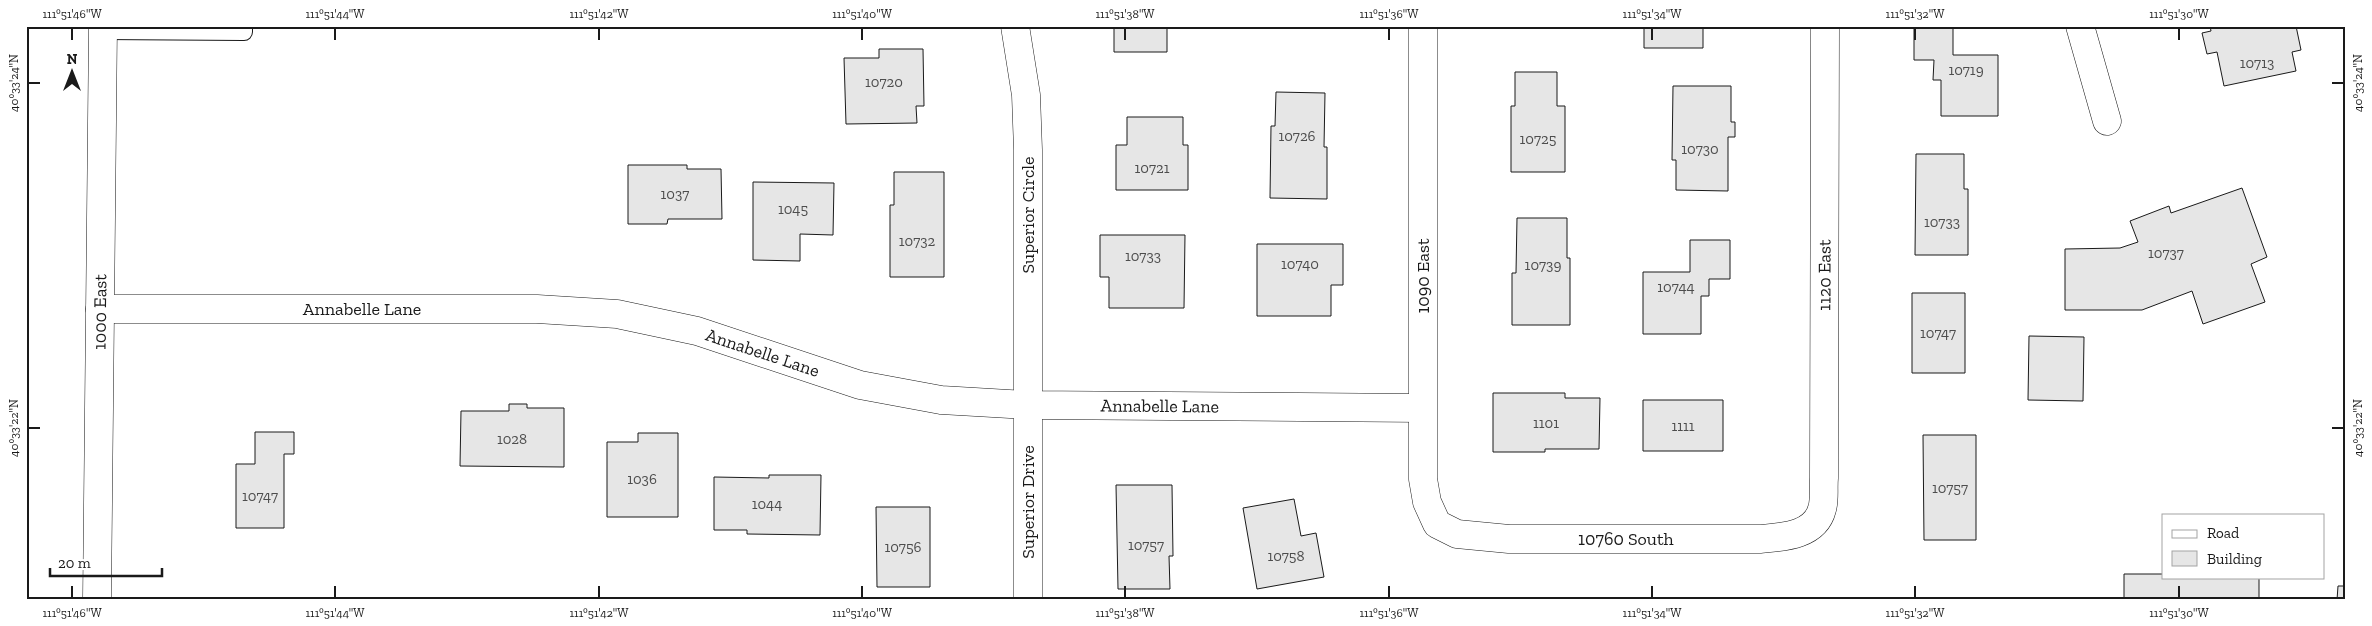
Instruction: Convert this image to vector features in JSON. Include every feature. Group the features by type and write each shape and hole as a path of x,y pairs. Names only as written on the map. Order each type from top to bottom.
{"street":[{"name":"Superior Circle","path":"1015,26 1026,94 1028,150 1028,405"},
{"name":"1090 East","path":"1423,26 1423,478 1427,502 1437,524"},
{"name":"1120 East","path":"1815,523 1822,510 1824,478 1825,26"},
{"path":"2080,26 2107,121"},
{"name":"1000 East","path":"97,600 103,29"},
{"name":"Annabelle Lane","path":"100,309 537,309 617,314 697,331 860,385 941,400 1028,405 1422,408"},
{"name":"Superior Drive","path":"1028,405 1028,600"},
{"name":"10760 South","path":"1437,524 1457,534 1509,540 1760,540 1800,533 1815,523"}],"lane":[{"path":"103,29 244,32 244,26"}],"building":[{"path":"1114,26 1167,26 1167,52 1114,52"},
{"path":"1644,26 1703,26 1703,48 1644,48"},
{"path":"1914,26 1953,26 1953,55 1998,55 1998,116 1941,116 1941,80 1933,80 1934,60 1914,60"},
{"path":"2210,26 2296,26 2301,50 2292,52 2296,71 2224,86 2217,52 2207,54 2202,33 2211,31"},
{"path":"879,49 923,49 924,106 916,106 917,123 846,124 844,58 879,58"},
{"path":"1515,72 1557,72 1557,106 1565,106 1565,172 1511,172 1511,106 1515,106"},
{"path":"1673,86 1731,86 1731,122 1735,122 1735,137 1728,137 1728,191 1676,190 1676,160 1672,160"},
{"path":"1276,92 1325,93 1324,147 1327,147 1327,199 1270,198 1271,126 1275,126"},
{"path":"1127,117 1183,117 1183,145 1188,145 1188,190 1116,190 1116,145 1127,145"},
{"path":"1916,154 1964,154 1964,189 1968,189 1968,255 1915,255"},
{"path":"628,165 687,165 687,169 721,169 722,219 668,219 667,224 628,224"},
{"path":"894,172 944,172 944,277 890,277 890,205 894,205"},
{"path":"753,182 834,183 833,235 800,234 800,261 753,260"},
{"path":"2242,188 2267,257 2251,264 2265,302 2203,324 2192,291 2142,310 2065,310 2065,249 2120,248 2138,242 2130,221 2169,206 2171,213"},
{"path":"1517,218 1567,218 1567,258 1570,258 1570,325 1512,325 1512,273 1516,273"},
{"path":"1100,235 1185,235 1184,308 1109,308 1109,277 1100,277"},
{"path":"1690,240 1730,240 1730,279 1709,279 1709,296 1701,296 1701,334 1643,334 1643,272 1690,272"},
{"path":"1257,244 1343,244 1343,285 1331,285 1331,316 1257,316"},
{"path":"1912,293 1965,293 1965,373 1912,373"},
{"path":"2029,336 2084,337 2083,401 2028,400"},
{"path":"1493,393 1565,393 1565,398 1600,398 1599,449 1545,449 1545,452 1493,452"},
{"path":"1643,400 1723,400 1723,451 1643,451"},
{"path":"509,404 527,404 527,408 564,408 564,467 460,466 461,411 509,411"},
{"path":"255,432 294,432 294,454 284,454 284,528 236,528 236,464 255,464"},
{"path":"638,433 678,433 678,517 607,517 607,442 638,442"},
{"path":"1923,435 1976,435 1976,540 1924,540"},
{"path":"769,475 821,475 820,535 747,534 747,530 714,530 714,477 769,478"},
{"path":"1116,485 1172,485 1173,556 1169,556 1170,589 1118,589"},
{"path":"1294,499 1301,536 1316,533 1324,577 1257,589 1243,508"},
{"path":"876,507 930,507 930,587 877,587"},
{"path":"2124,574 2162,574 2162,578 2259,578 2259,600 2124,600"},
{"path":"2338,586 2346,586 2346,600 2337,600"}]}
